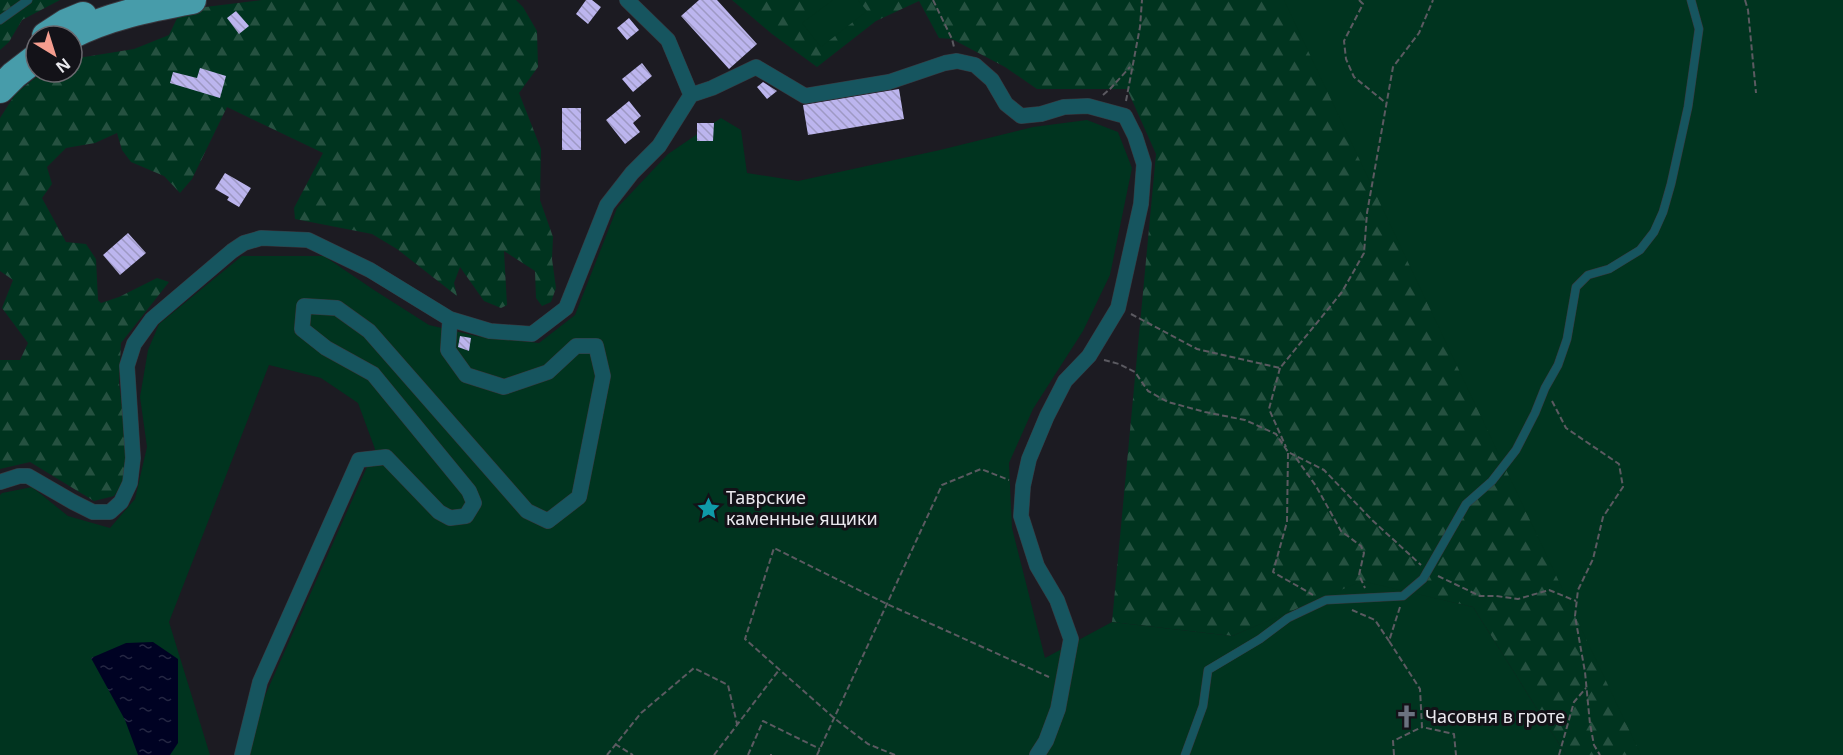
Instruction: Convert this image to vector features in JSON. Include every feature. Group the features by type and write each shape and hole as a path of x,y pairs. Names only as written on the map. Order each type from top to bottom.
{"highway":[{"path":"64,24 125,0"},
{"path":"84,29 140,9 192,0"},
{"path":"0,72 24,51"},
{"path":"0,90 24,67"}],"street":[{"path":"627,0 668,40 691,95"},
{"path":"0,482 19,476 28,476 93,512 110,512 121,502 130,483 133,458 127,366 134,344 152,319 244,243 261,238 308,240 370,270 450,319 490,331 532,334 566,308 607,205 632,173 659,146 691,95 756,68 805,96 890,82 945,63 957,61 975,65 992,80 1006,104 1021,116 1041,114 1064,107 1088,106 1125,116 1136,136 1144,164 1141,204 1118,308 1089,356 1065,381 1029,459 1023,486 1021,516 1036,566 1057,600 1071,639 1058,708 1046,741 1037,755"},
{"path":"242,755 260,682 359,460 386,457 439,512 450,518 466,516 474,503 469,491 373,374 326,348 302,329 304,306 337,308 369,331 527,512 548,521 579,496 603,376 596,346 576,346 548,372 504,387 466,375 448,350 450,319"}],"lane":[{"path":"0,21 28,0"},
{"path":"1185,755 1203,706 1208,670 1260,639 1288,618 1326,600 1403,596 1423,579 1466,504 1492,481 1515,450 1558,365 1567,339 1576,287 1588,275 1609,269 1640,250 1664,212 1688,107 1699,29 1691,0"}],"path":[{"path":"933,0 952,39 957,61"},
{"path":"1125,116 1126,96 1140,27 1142,0"},
{"path":"1359,0 1363,4 1344,41 1346,59 1354,77 1386,103"},
{"path":"1422,727 1420,690 1375,620 1302,590 1272,572 1287,522 1288,452 1269,409 1280,368 1342,292 1364,253 1367,213 1393,67 1419,33 1433,0"},
{"path":"1745,0 1748,10 1756,93"},
{"path":"1088,106 1110,89 1132,64"},
{"path":"1118,308 1197,350 1280,368"},
{"path":"1089,356 1119,364 1135,372 1148,391 1168,402 1245,420 1276,434 1288,452 1324,470 1372,520 1416,561 1435,575 1480,596 1518,599 1549,590 1576,601"},
{"path":"1545,388 1566,428 1619,465 1623,487 1603,516 1593,560 1578,590 1576,601 1575,615 1590,724 1594,745 1600,755"},
{"path":"1293,455 1316,486 1341,531 1361,546 1364,553 1359,575 1372,598"},
{"path":"817,755 942,485 981,469 1023,486"},
{"path":"896,755 868,744 834,718 745,639 774,548 887,604 1063,683"},
{"path":"1389,641 1403,596"},
{"path":"607,755 641,713 694,668 728,685 737,724"},
{"path":"714,755 779,670"},
{"path":"1560,755 1574,702 1586,688"},
{"path":"748,755 763,721 820,749"},
{"path":"1395,755 1393,741 1422,727 1454,734 1456,755"},
{"path":"615,744 633,755"}],"green space":[{"path":"0,0 60,0 22,20 9,42 0,50"},
{"path":"262,0 516,0 523,7 537,31 538,67 519,93 541,149 540,200 553,237 552,259 556,288 551,302 542,306 536,298 535,271 504,251 507,305 501,308 484,301 460,267 454,283 457,296 397,249 372,234 295,219 294,208 323,153 227,107 192,179 180,193 164,176 131,162 122,150 117,133 95,143 66,148 47,167 52,184 42,198 66,242 86,244 96,259 98,300 101,303 119,297 157,278 169,282 121,343 119,383 129,462 122,486 114,496 94,501 30,462 0,469 0,360 20,360 28,343 2,308 13,280 0,271 0,118 16,93 28,84 84,84 84,57 134,49 169,35 181,10"},
{"path":"732,0 1843,0 1843,755 1566,755 1473,607 1362,582 1232,636 1112,622 1156,154 1127,89 1037,89 1005,67 952,39 939,38 919,1 876,21 817,67 772,34"},
{"path":"833,0 858,0 867,11 821,47 802,23"},
{"path":"1284,0 1843,0 1843,755 1641,755"},
{"path":"721,118 741,130 747,173 798,181 1033,127 1087,120 1118,132 1132,168 1110,275 1083,331 1033,409 1009,463 1012,528 1045,658 1112,622 1232,636 1362,581 1473,607 1566,755 243,755 255,718 375,449 358,403 321,378 269,365 169,622 210,755 0,755 0,495 32,487 68,516 110,528 135,499 147,447 140,397 148,350 159,324 242,256 324,256 429,325 476,336 539,343 575,315 617,208 668,154"}],"water":[{"path":"153,642 178,659 178,743 170,755 138,755 125,720 91,658 126,643"}],"building":[{"path":"586,0 592,0 601,7 588,24 576,14"},
{"path":"699,0 717,0 757,44 729,69 681,16"},
{"path":"236,11 249,26 239,34 227,18"},
{"path":"629,18 639,30 627,40 617,28"},
{"path":"642,63 652,76 633,92 622,79"},
{"path":"200,68 226,76 220,98 170,83 173,72 197,78"},
{"path":"763,82 777,91 767,99 757,87"},
{"path":"899,89 904,119 808,135 803,105"},
{"path":"629,101 641,116 633,123 640,132 625,144 606,120"},
{"path":"562,108 581,108 581,150 562,150"},
{"path":"697,123 714,123 713,141 697,141"},
{"path":"225,173 251,188 239,207 227,200 229,197 215,189"},
{"path":"128,233 146,253 120,275 103,255"},
{"path":"460,336 471,338 469,351 458,347"}],"place":[{"name":"Таврские каменные ящики","path":"708,508"},
{"name":"Часовня в гроте","path":"1407,717"}]}
